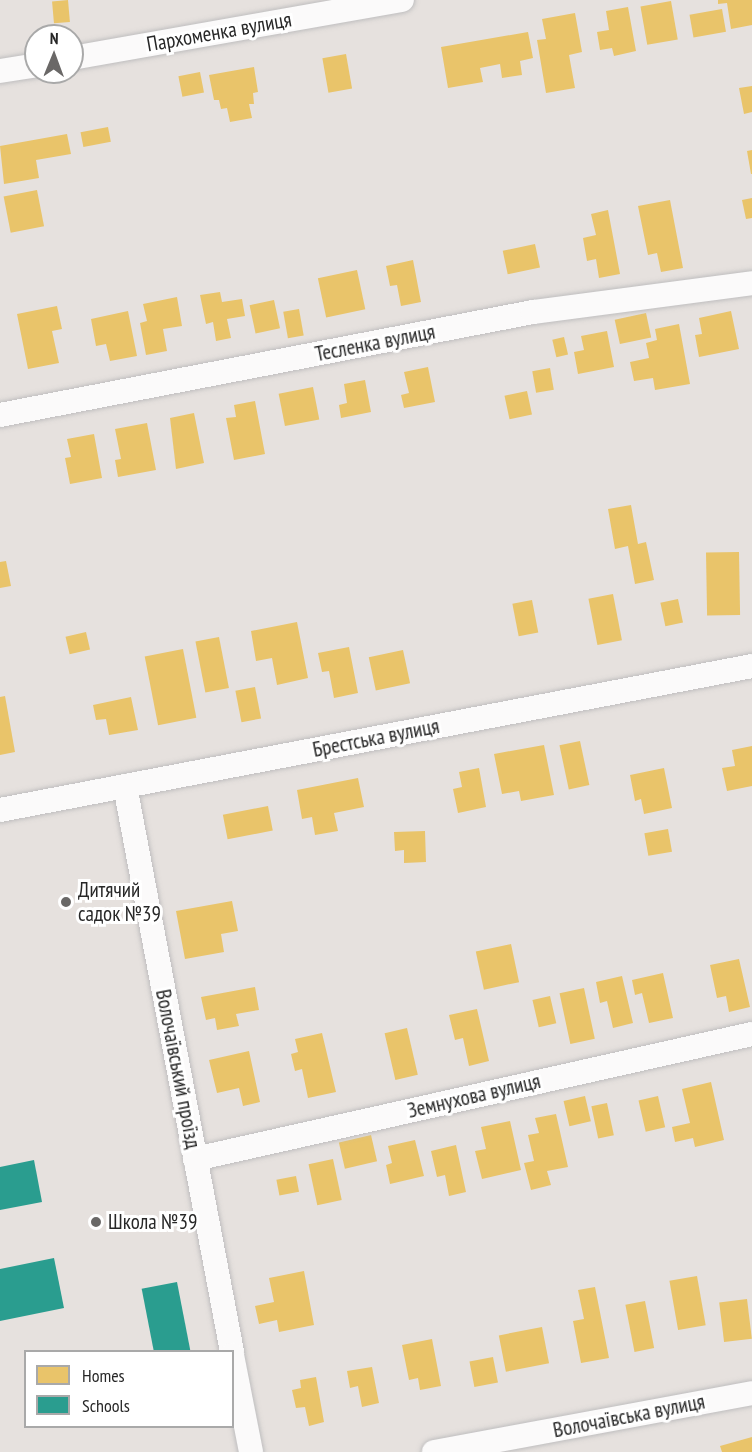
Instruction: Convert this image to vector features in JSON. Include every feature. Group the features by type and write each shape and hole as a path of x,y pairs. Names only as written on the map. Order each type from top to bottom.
{"street":[{"name":"Пархоменка вулиця","path":"84,56 402,0"},
{"path":"0,71 24,67"},
{"name":"Тесленка вулиця","path":"0,415 532,312 752,284"},
{"name":"Брестська вулиця","path":"0,810 752,666"},
{"name":"Волочаївський проїзд","path":"125,786 231,1350"},
{"name":"Земнухова вулиця","path":"195,1159 752,1034"},
{"name":"Волочаївський проїзд","path":"234,1363 251,1452"},
{"name":"Волочаївська вулиця","path":"434,1452 752,1393"}],"building: Homes":[{"path":"68,0 70,22 54,23 52,1"},
{"path":"718,0 752,0 752,25 731,29 727,3 718,4"},
{"path":"671,1 678,39 647,45 640,6"},
{"path":"628,7 636,51 614,56 612,48 600,50 597,32 609,30 606,11"},
{"path":"722,9 726,32 693,37 690,15"},
{"path":"575,13 582,52 569,55 575,88 546,93 537,40 546,39 542,19"},
{"path":"528,32 533,58 520,61 522,75 502,78 500,64 480,68 483,82 448,88 441,47"},
{"path":"346,54 352,88 328,93 322,58"},
{"path":"254,67 258,92 253,93 254,104 249,104 252,118 230,122 227,108 221,109 219,100 214,100 209,75"},
{"path":"200,72 204,93 182,97 178,76"},
{"path":"752,86 752,112 744,114 739,88"},
{"path":"108,127 111,142 83,147 81,132"},
{"path":"67,134 71,154 36,160 39,178 4,184 0,146"},
{"path":"752,150 752,174 751,174 747,151"},
{"path":"37,190 44,226 11,233 4,196"},
{"path":"752,198 752,218 746,219 742,200"},
{"path":"670,200 683,268 661,272 657,253 648,255 638,206"},
{"path":"608,210 620,274 599,278 596,259 587,261 583,238 596,235 591,214"},
{"path":"535,244 540,267 508,274 503,251"},
{"path":"413,260 421,302 401,306 397,285 390,286 386,266"},
{"path":"357,270 365,309 326,317 318,278"},
{"path":"220,292 222,302 242,299 245,316 227,319 231,338 216,341 213,322 206,324 200,295"},
{"path":"177,297 182,326 163,329 167,351 146,355 140,323 147,321 143,304"},
{"path":"274,300 280,328 256,334 250,305"},
{"path":"57,306 62,329 52,331 59,363 28,369 17,314"},
{"path":"299,309 304,336 288,338 283,312"},
{"path":"128,311 137,356 110,361 106,344 96,346 91,319"},
{"path":"731,311 739,349 699,357 695,335 702,334 699,318"},
{"path":"646,313 651,337 620,344 615,320"},
{"path":"679,324 690,384 655,390 653,378 634,381 630,362 649,358 646,343 657,340 655,329"},
{"path":"607,331 614,367 578,374 574,352 584,350 581,336"},
{"path":"564,337 568,355 556,357 552,340"},
{"path":"428,367 435,402 404,408 401,395 409,393 404,372"},
{"path":"550,368 554,390 536,393 532,371"},
{"path":"365,380 371,412 341,418 339,405 347,403 344,384"},
{"path":"313,387 319,419 285,426 279,394"},
{"path":"527,391 532,414 509,419 505,396"},
{"path":"255,401 265,454 234,460 226,418 236,417 234,405"},
{"path":"194,413 204,463 176,469 170,418"},
{"path":"147,423 156,470 118,477 115,460 121,459 115,429"},
{"path":"94,434 102,478 70,484 65,458 71,457 67,439"},
{"path":"631,505 638,544 646,542 654,580 635,584 628,546 615,549 608,509"},
{"path":"739,552 740,615 707,616 706,553"},
{"path":"6,561 11,586 0,588 0,562"},
{"path":"613,594 622,640 597,645 588,599"},
{"path":"678,599 683,622 665,626 660,603"},
{"path":"532,600 538,632 519,636 512,604"},
{"path":"297,622 308,678 277,685 272,658 256,661 251,631"},
{"path":"86,632 90,650 70,654 66,637"},
{"path":"219,637 229,688 205,693 195,642"},
{"path":"349,647 358,693 334,698 329,671 322,672 318,653"},
{"path":"183,649 196,718 158,725 145,656"},
{"path":"403,650 410,683 376,691 369,657"},
{"path":"255,687 261,718 241,722 235,691"},
{"path":"5,696 15,752 0,755 0,697"},
{"path":"131,697 138,730 109,735 106,719 96,720 93,705"},
{"path":"580,741 589,785 569,789 559,745"},
{"path":"544,745 554,795 521,801 519,791 502,794 494,754"},
{"path":"752,746 752,786 727,791 722,768 735,766 732,750"},
{"path":"479,768 486,807 458,813 453,789 462,787 459,772"},
{"path":"664,768 672,808 644,814 641,799 635,801 630,775"},
{"path":"358,778 364,807 334,813 338,831 315,835 312,817 302,819 297,790"},
{"path":"268,806 273,831 228,839 223,815"},
{"path":"668,829 672,852 648,856 644,833"},
{"path":"425,831 426,862 404,863 404,850 395,851 394,832"},
{"path":"232,901 238,931 221,934 224,952 185,959 176,911"},
{"path":"511,944 519,982 484,990 476,951"},
{"path":"739,959 750,1007 729,1012 726,996 717,998 710,965"},
{"path":"663,973 673,1018 649,1023 642,993 635,995 632,980"},
{"path":"622,976 633,1023 613,1028 607,1001 600,1003 596,982"},
{"path":"255,987 259,1010 236,1014 239,1026 217,1030 215,1018 206,1020 201,997"},
{"path":"584,988 595,1039 570,1044 560,993"},
{"path":"550,996 556,1023 539,1027 532,1000"},
{"path":"477,1009 489,1061 469,1066 463,1038 455,1040 449,1015"},
{"path":"407,1028 418,1075 395,1080 385,1033"},
{"path":"322,1033 336,1092 308,1098 302,1069 295,1071 291,1054 298,1052 295,1039"},
{"path":"249,1051 260,1102 243,1106 239,1088 217,1093 209,1060"},
{"path":"711,1082 724,1140 695,1147 693,1138 675,1142 672,1127 690,1123 682,1089"},
{"path":"585,1096 591,1121 569,1126 564,1101"},
{"path":"658,1096 665,1127 646,1132 639,1100"},
{"path":"607,1103 614,1135 598,1139 591,1106"},
{"path":"556,1114 568,1167 547,1171 551,1185 531,1190 524,1163 534,1161 528,1135 539,1133 535,1118"},
{"path":"510,1121 521,1170 482,1179 475,1151 486,1149 481,1127"},
{"path":"371,1135 377,1161 345,1169 339,1142"},
{"path":"415,1140 424,1176 390,1184 386,1165 392,1163 388,1146"},
{"path":"456,1145 466,1192 449,1196 445,1175 437,1177 431,1151"},
{"path":"333,1159 342,1200 317,1205 309,1164"},
{"path":"296,1176 299,1192 279,1196 276,1180"},
{"path":"304,1271 314,1325 279,1332 277,1320 259,1324 255,1306 274,1302 269,1278"},
{"path":"697,1276 706,1325 678,1330 669,1281"},
{"path":"595,1287 609,1358 581,1363 573,1321 584,1319 578,1290"},
{"path":"747,1299 752,1339 724,1342 719,1302"},
{"path":"645,1301 654,1348 635,1352 625,1305"},
{"path":"542,1327 549,1363 506,1372 499,1335"},
{"path":"432,1339 441,1386 420,1390 418,1378 409,1380 402,1345"},
{"path":"493,1357 498,1383 474,1387 469,1362"},
{"path":"372,1367 379,1403 362,1407 358,1386 350,1388 347,1371"},
{"path":"316,1377 324,1422 309,1426 305,1407 296,1408 292,1390 301,1388 300,1380"},
{"path":"752,1437 752,1452 722,1452 720,1446"}],"building: Schools":[{"path":"34,1160 42,1202 0,1210 0,1167"},
{"path":"54,1258 64,1308 0,1321 0,1269"},
{"path":"177,1282 190,1350 154,1350 142,1289"}],"place":[{"name":"Дитячий садок №39","path":"66,902"},
{"name":"Школа №39","path":"96,1222"}]}
